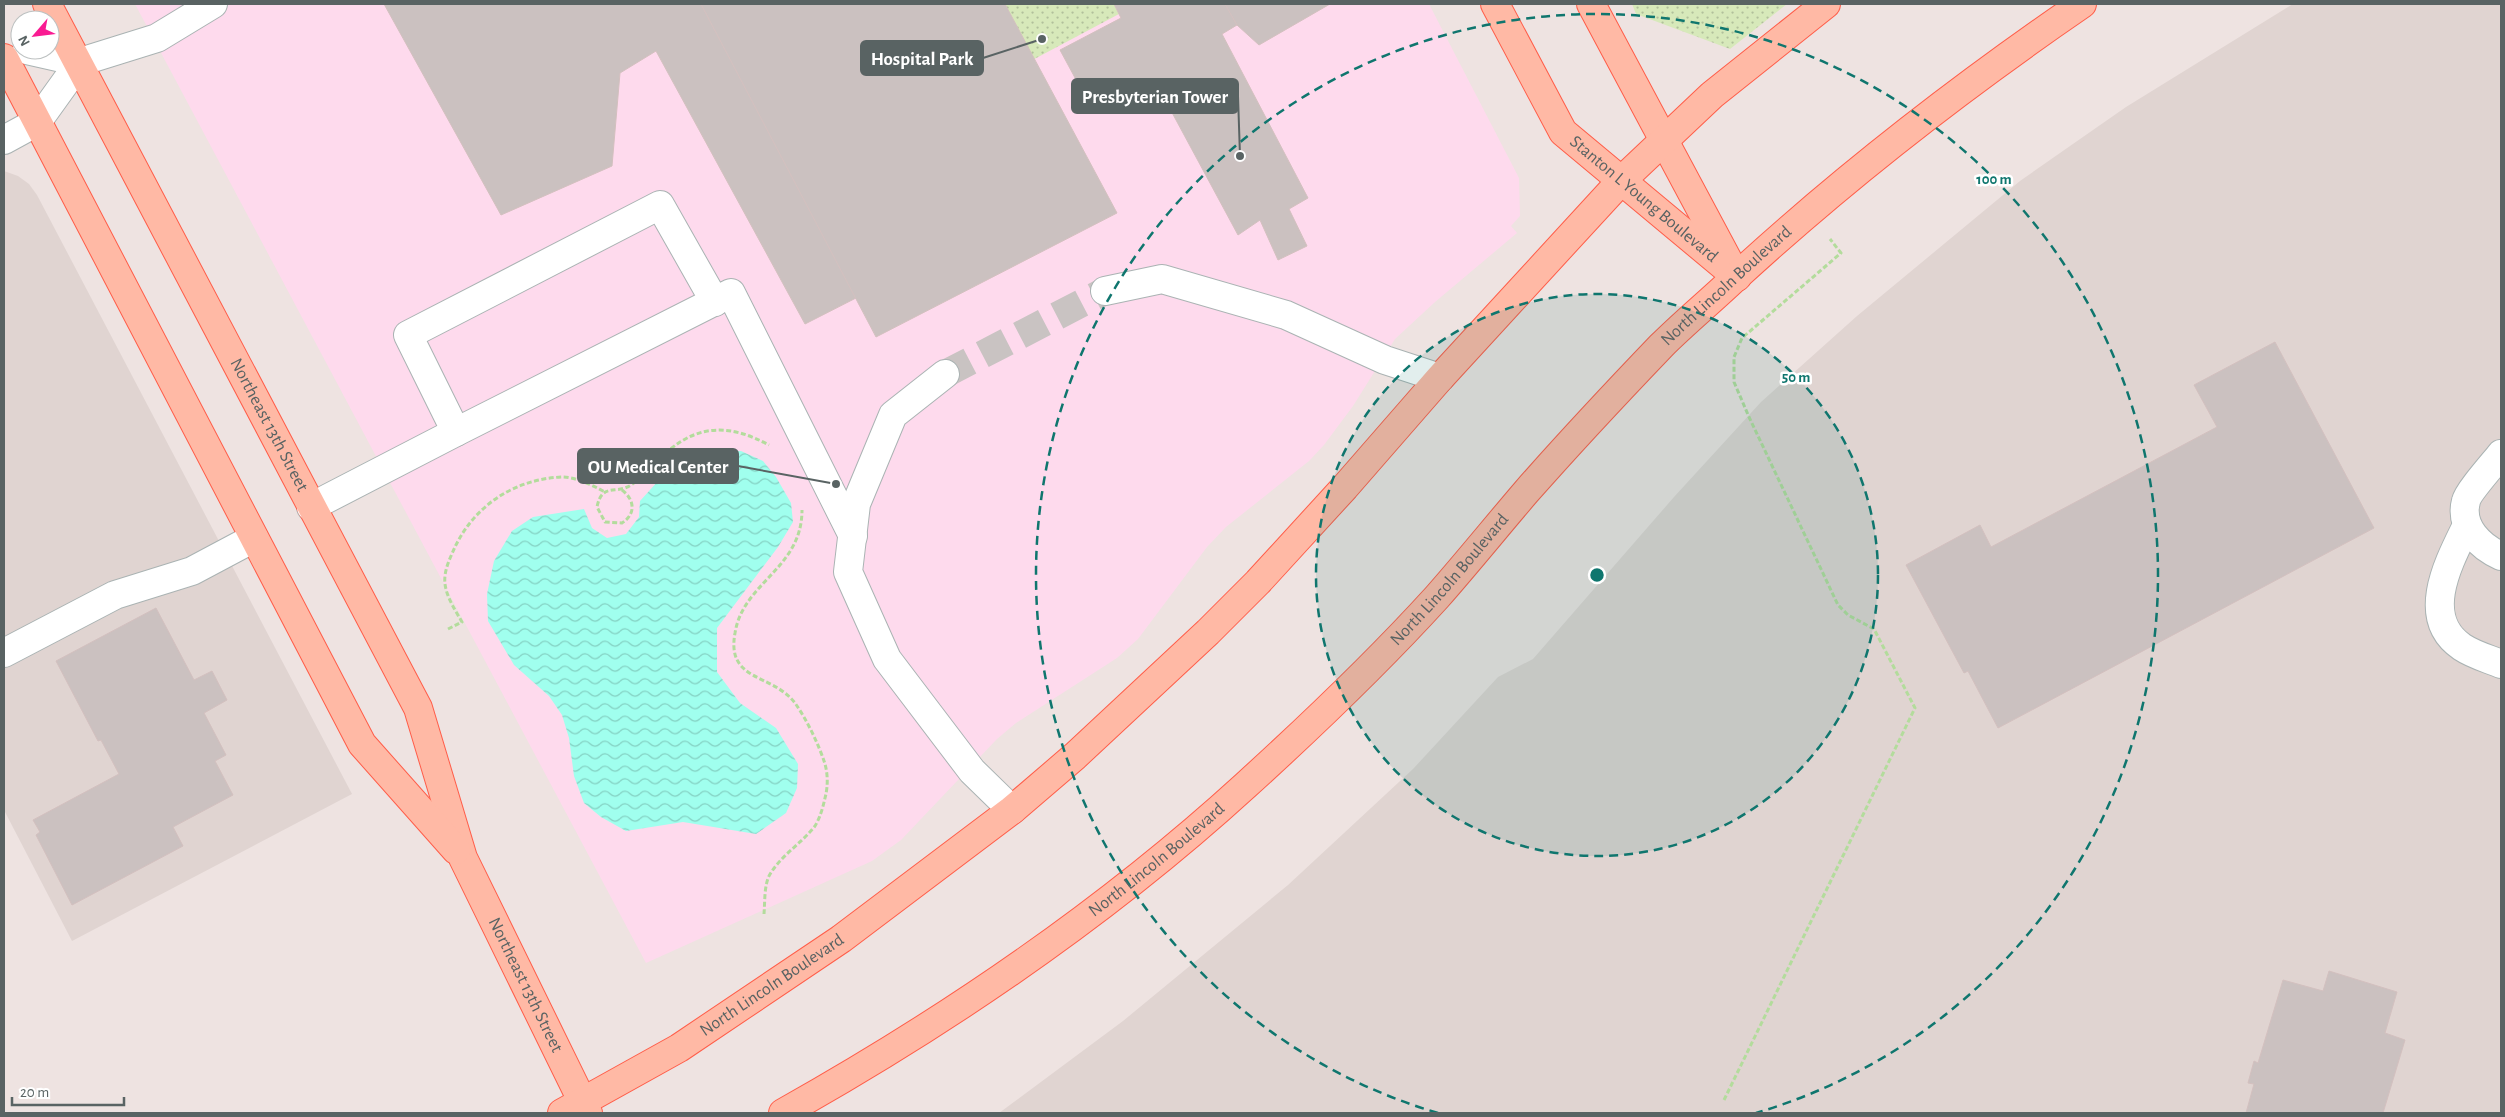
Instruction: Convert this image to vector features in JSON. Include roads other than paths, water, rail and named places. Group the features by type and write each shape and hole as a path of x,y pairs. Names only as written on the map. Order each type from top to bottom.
{"main road":[{"name":"Northeast 13th Street","path":"47,4 80,62 135,172 418,708 462,858 578,1110"},
{"name":"Stanton L Young Boulevard","path":"1495,4 1563,132 1737,277"},
{"name":"Stanton L Young Boulevard","path":"1591,4 1737,277"},
{"name":"North Lincoln Boulevard","path":"578,1110 679,1048 787,976 945,863 1012,810 1153,684 1252,588 1339,494 1440,378 1621,181 1712,95 1826,4"},
{"name":"North Lincoln Boulevard","path":"783,1113 907,1039 1029,958 1139,876 1243,788 1391,646 1620,389 1665,342 1806,213 1888,145 1981,74 2082,4"},
{"name":"Northeast 13th Street","path":"4,58 362,744 462,858"}],"street":[{"path":"60,57 80,62 156,38 213,4"},
{"path":"4,140 37,122 80,62"},
{"path":"456,432 408,335 660,206 715,302"},
{"path":"1105,291 1162,280 1286,315 1385,360 1440,378"},
{"path":"311,507 732,293 853,536"},
{"path":"945,374 893,415 856,504 848,572 887,659 972,771 1012,810"},
{"path":"2501,454 2466,501 2467,525 2442,579 2440,598 2442,618 2450,634 2462,647 2501,664"},
{"path":"2467,525 2485,548 2501,556"},
{"path":"4,653 115,595 192,571 254,538"}],"water":[{"path":"741,451 763,461 776,477 791,503 793,522 778,547 717,628 717,672 740,703 776,728 798,764 797,788 786,813 756,834 683,822 626,831 601,817 584,803 574,776 569,738 562,715 549,696 514,665 488,621 487,594 494,561 512,531 533,517 584,509 592,528 607,538 626,534 639,517 640,501 668,470 711,453"}],"tunnel":[{"path":"945,374 1105,291"}],"place":[{"name":"Hospital Park","path":"1042,39"},
{"name":"Presbyterian Tower","path":"1240,156"},
{"name":"OU Medical Center","path":"836,484"}]}
